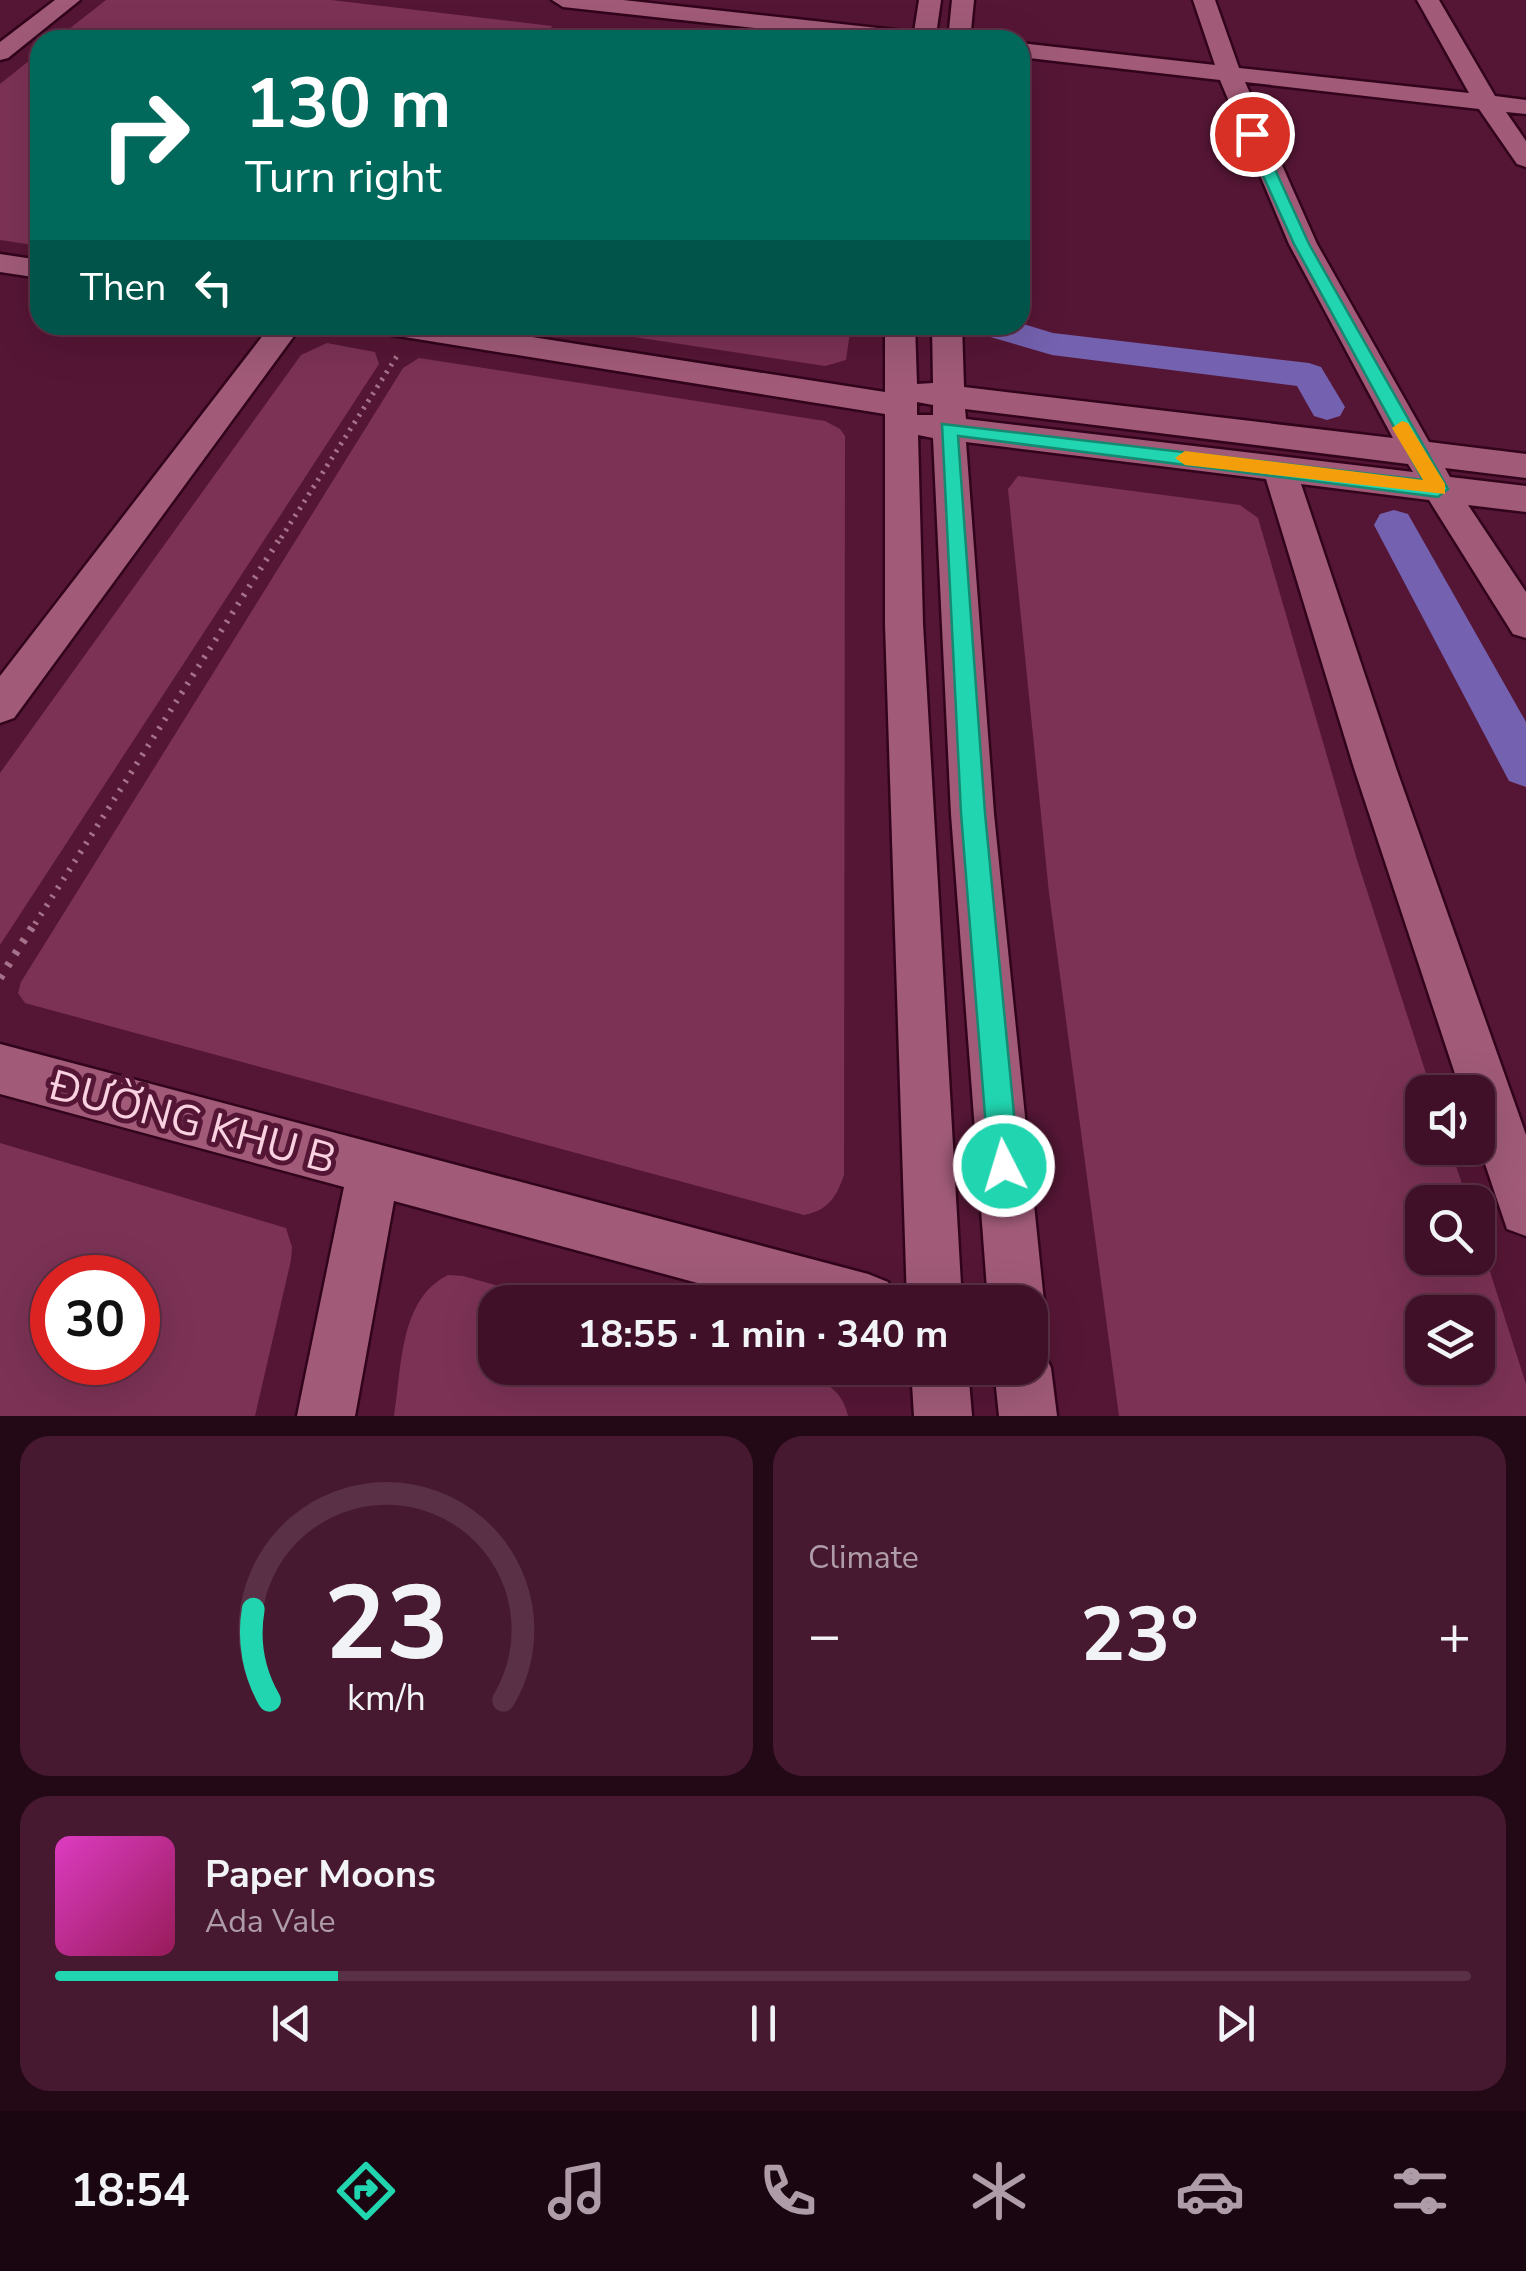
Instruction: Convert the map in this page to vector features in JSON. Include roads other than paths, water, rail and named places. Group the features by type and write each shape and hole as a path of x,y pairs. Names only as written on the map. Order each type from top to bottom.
{"street":[{"path":"0,53 69,0"},
{"path":"563,0 834,30"},
{"path":"926,30 930,0"},
{"path":"960,30 963,0"},
{"path":"1204,0 1227,73 1302,244 1416,455 1526,623"},
{"path":"1428,0 1487,103 1526,158"},
{"path":"1030,51 1526,107"},
{"path":"0,263 30,268"},
{"path":"0,706 279,335"},
{"path":"900,335 914,908 934,1285"},
{"path":"947,335 948,412 973,813 1015,1285"},
{"path":"398,336 948,412 1280,471 1526,499"},
{"path":"948,412 1526,466"},
{"path":"1280,471 1374,768 1526,1210"},
{"name":"ĐƯỜNG KHU B","path":"0,1069 374,1170 326,1416"},
{"path":"374,1170 804,1285"},
{"path":"941,1385 943,1416"},
{"path":"1024,1385 1028,1416"}],"waterway":[{"path":"1022,335 1052,344 1309,375 1327,407"},
{"path":"1394,525 1526,766"}]}
